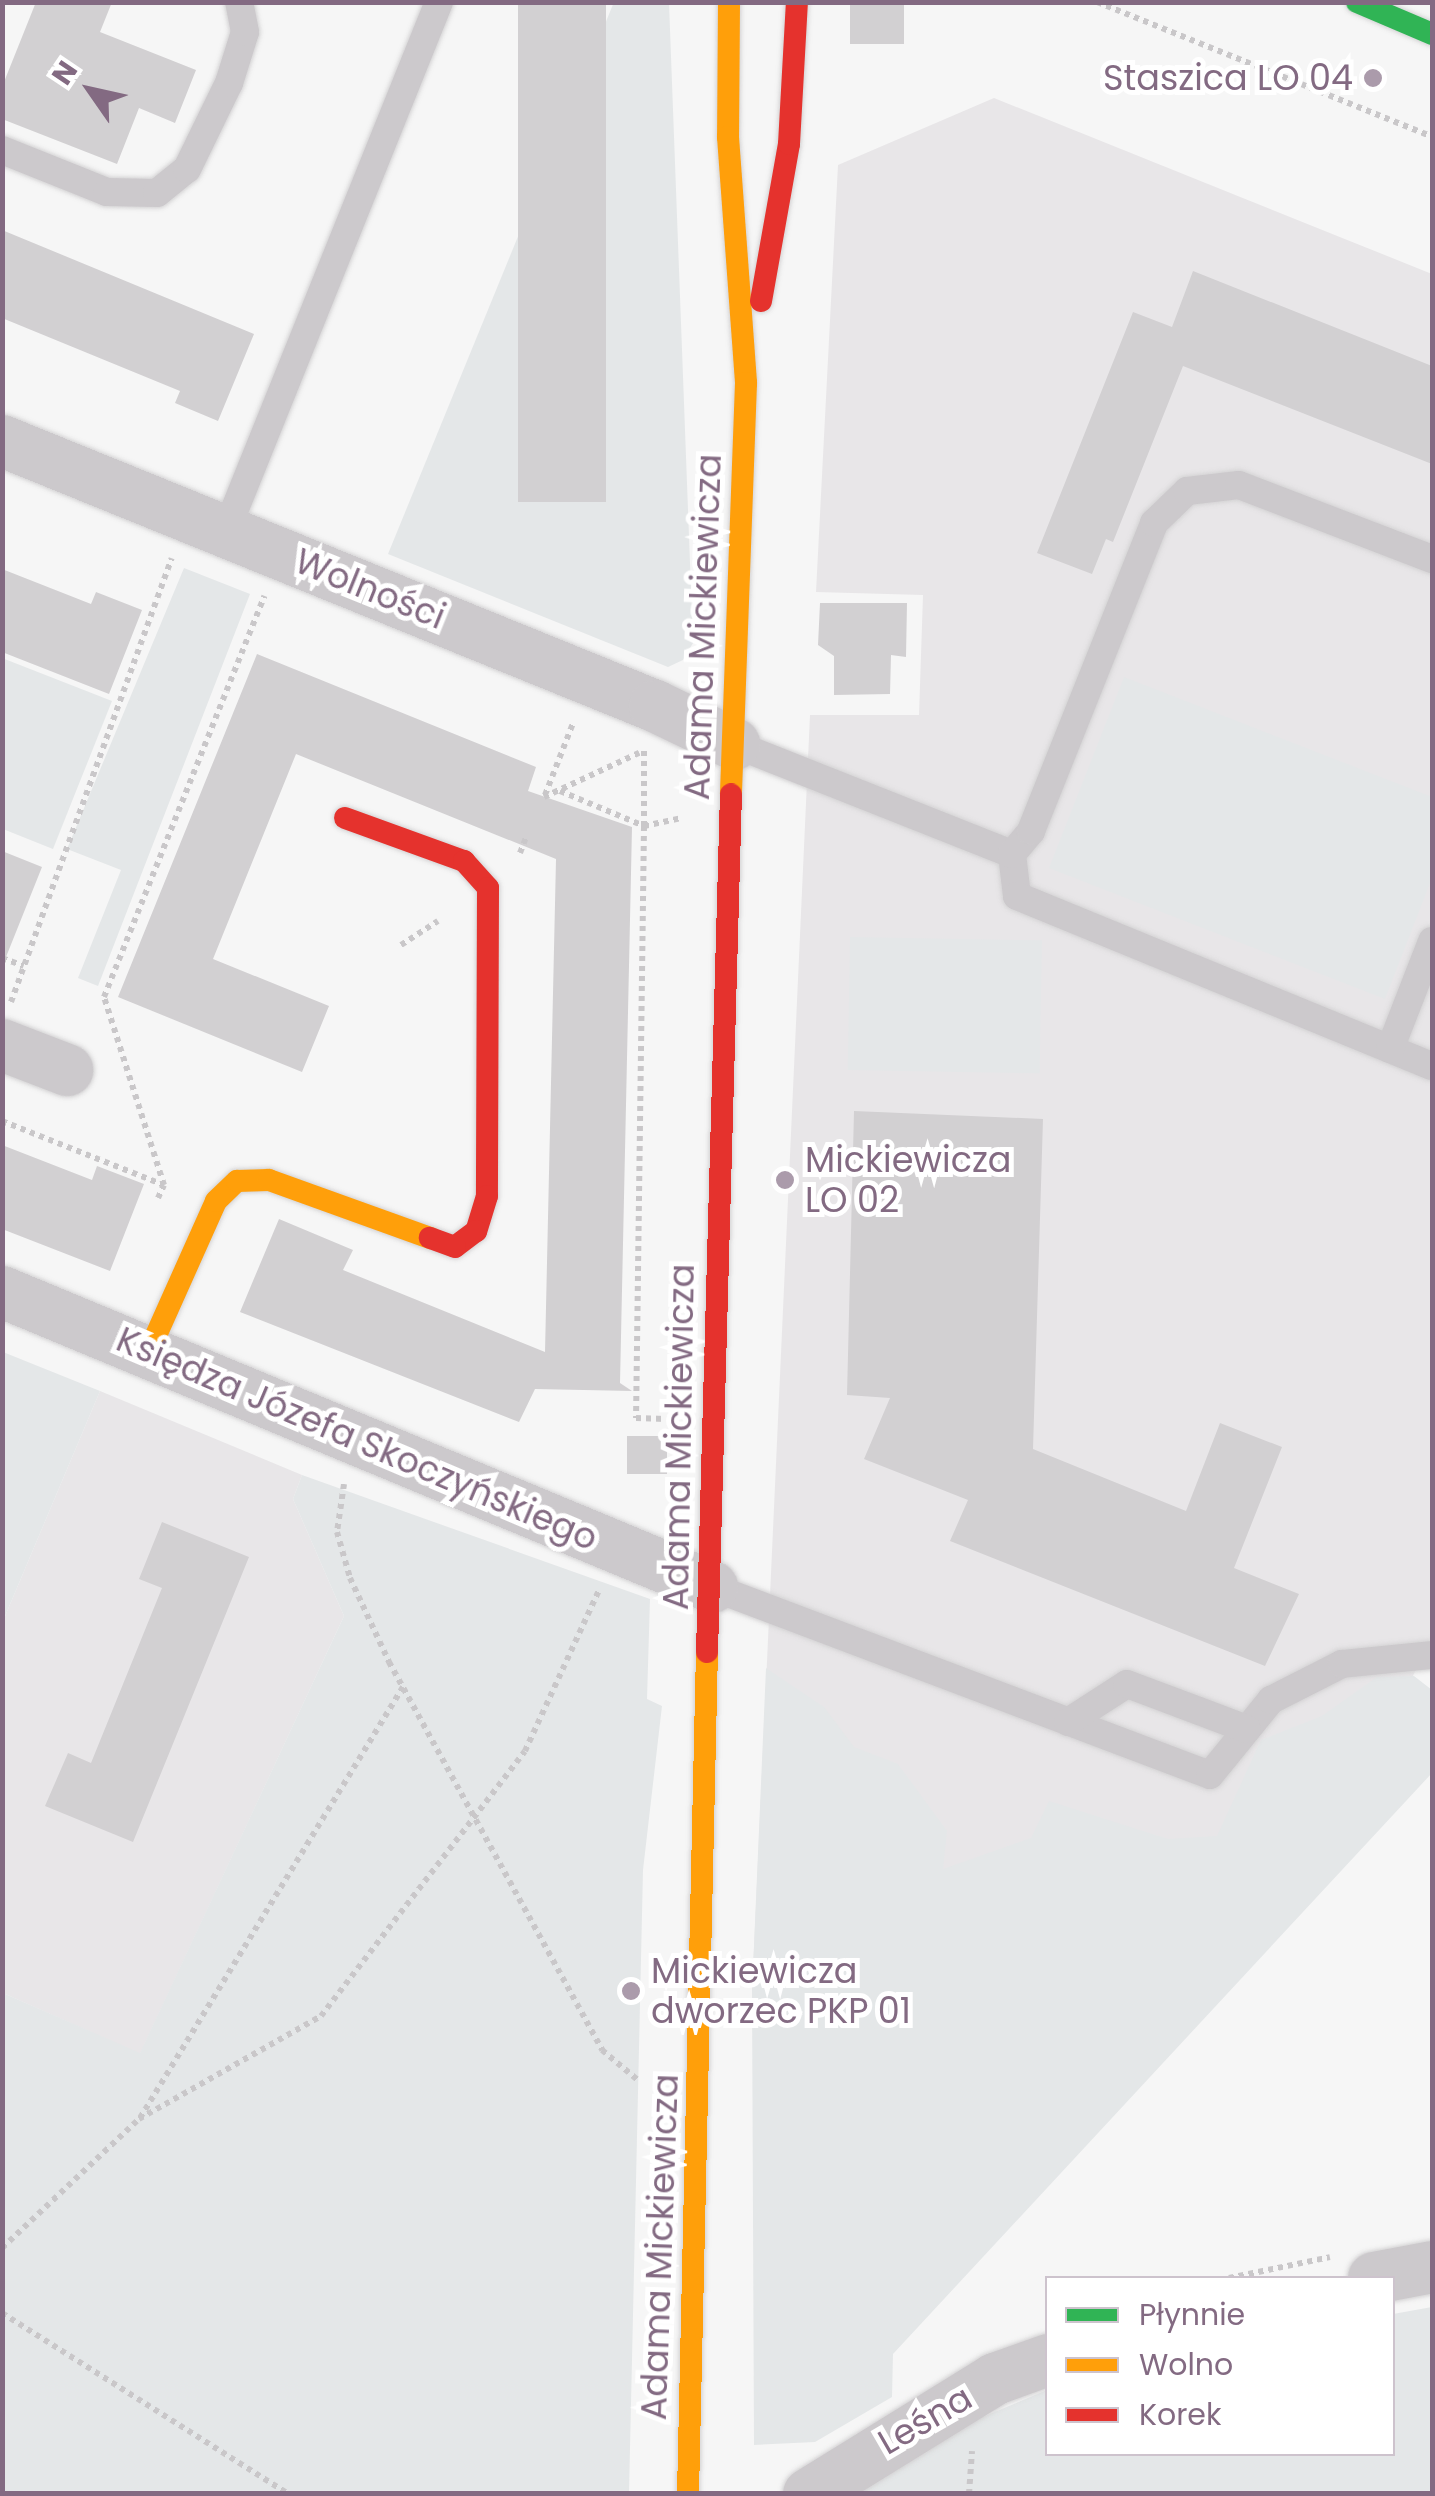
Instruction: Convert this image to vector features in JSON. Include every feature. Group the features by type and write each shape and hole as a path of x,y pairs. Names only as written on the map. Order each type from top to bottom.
{"street":[{"name":"Adama Mickiewicza","path":"688,2494 746,382 728,137 729,2"},
{"name":"Adama Mickiewicza","path":"746,382 789,144 796,2"},
{"path":"1357,2 1432,34"},
{"name":"Wolności","path":"2,441 734,744"},
{"path":"150,1350 216,1201 237,1181 269,1180 454,1247 476,1231 487,1196 488,888 464,860 344,818"},
{"path":"5,1028 67,1070"},
{"name":"Księdza Józefa Skoczyńskiego","path":"2,1292 150,1350 211,1384 712,1587"},
{"path":"1385,2276 1432,2267"},
{"name":"Leśna","path":"809,2494 995,2380 1045,2361"}],"lane":[{"path":"2,150 107,192 157,193 187,168 229,84 244,32 239,2"},
{"path":"226,531 439,2"},
{"path":"1432,559 1239,485 1187,492 1154,524 1031,831 1012,854 1016,896 1432,1066"},
{"path":"734,744 1012,854"},
{"path":"1390,1048 1432,940"},
{"path":"712,1587 1210,1775 1270,1700 1342,1664 1432,1655"},
{"path":"1068,1722 1126,1684 1247,1729"}],"path":[{"path":"1097,2 1432,137"},
{"path":"5,1028 176,547"},
{"path":"151,1218 164,1185 104,998 269,585"},
{"path":"579,708 544,796 653,746"},
{"path":"645,734 636,1418 676,1420"},
{"path":"560,791 644,826 695,815"},
{"path":"2,958 24,966"},
{"path":"2,1121 164,1185"},
{"path":"346,1468 337,1532 350,1578 403,1687 602,2050 639,2081"},
{"path":"2,2248 139,2119 321,2016 526,1751 607,1571"},
{"path":"139,2119 403,1687"},
{"path":"2,2313 288,2494"}],"shaded area":[{"path":"614,2 669,3 693,643 683,660 668,667 388,554"},
{"path":"994,98 1432,274 1432,1635 1405,1693 1149,2024 752,1992 810,715 919,715 923,595 816,592 838,165"},
{"path":"184,568 250,594 98,986 78,978 121,870 67,849"},
{"path":"2,658 112,701 53,849 3,829"},
{"path":"1124,677 1432,797 1432,878 1385,999 1049,868"},
{"path":"850,937 1042,940 1040,1073 848,1070"},
{"path":"3,1352 100,1391 3,1621"},
{"path":"100,1391 302,1475 293,1499 344,1616 140,2054 3,1993 3,1621"},
{"path":"302,1475 650,1599 647,1699 662,1706 643,1870 629,2493 3,2493 3,1993 140,2053 344,1616 293,1499"},
{"path":"766,1668 824,1707 854,1747 898,1764 947,1831 943,1869 1031,1838 1049,1801 1168,1839 1217,1836 1261,1740 1322,1716 1377,1677 1414,1676 1432,1690 1432,1773 893,2354 892,2397 815,2442 754,2445 752,1992"},
{"path":"1432,2307 1432,2493 844,2494 961,2426 1045,2391 1045,2456 1395,2456 1395,2314"}],"building":[{"path":"36,2 112,2 100,32 196,70 175,123 139,108 117,164 2,119 2,87"},
{"path":"518,2 606,2 606,502 518,502"},
{"path":"850,2 904,2 904,44 850,44"},
{"path":"2,230 254,334 218,421 175,403 180,391 2,318"},
{"path":"1193,271 1432,366 1432,464 1183,366 1113,542 1106,539 1092,574 1037,553 1133,312 1172,327"},
{"path":"2,569 91,604 96,592 142,610 109,694 2,652"},
{"path":"820,603 907,603 906,657 891,655 890,694 834,695 834,656 818,645"},
{"path":"257,654 536,767 528,791 632,827 620,1383 632,1391 535,1389 519,1422 240,1312 279,1219 353,1250 343,1270 545,1352 556,859 296,754 213,959 329,1006 302,1072 118,997"},
{"path":"2,851 42,867 4,962 2,962"},
{"path":"854,1111 1043,1119 1033,1449 1186,1511 1220,1423 1282,1447 1234,1568 1299,1594 1265,1666 950,1541 968,1500 864,1459 890,1398 847,1395"},
{"path":"2,1145 92,1180 97,1166 144,1184 110,1271 2,1229"},
{"path":"627,1436 667,1436 667,1474 627,1474"},
{"path":"162,1522 249,1557 133,1842 45,1806 68,1753 91,1763 162,1588 139,1579"}],"traffic: fast":[{"path":"1357,2 1432,34"}],"traffic: slow":[{"path":"729,2 728,137 746,383 731,794"},
{"path":"149,1351 216,1201 237,1181 269,1180 430,1238"},
{"path":"688,2494 707,1652"}],"traffic: jam":[{"path":"761,301 789,144 797,2"},
{"path":"707,1652 731,794"},
{"path":"345,818 464,861 488,888 487,1196 476,1231 455,1247 430,1238"}],"place":[{"name":"Staszica LO 04","path":"1373,78"},
{"name":"Mickiewicza LO 02","path":"785,1180"},
{"name":"Mickiewicza dworzec PKP 01","path":"631,1991"}]}
